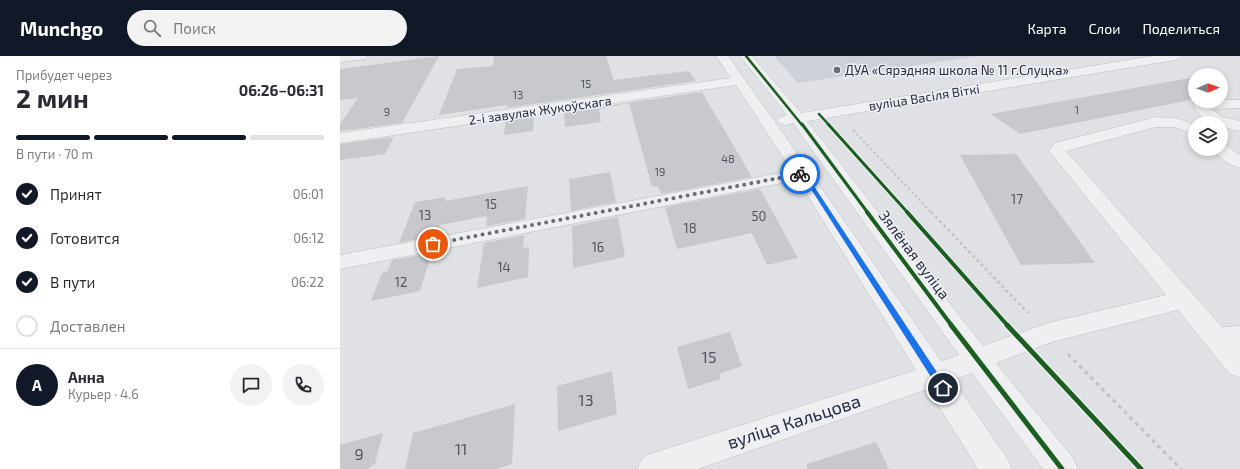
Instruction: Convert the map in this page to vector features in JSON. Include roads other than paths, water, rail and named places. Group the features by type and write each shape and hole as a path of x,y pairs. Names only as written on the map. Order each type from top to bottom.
{"street":[{"path":"340,58 361,56"},
{"path":"722,56 803,174 996,469"},
{"name":"Зялёная вуліца","path":"746,56 797,118 977,359 1062,469"},
{"name":"вуліца Васіля Віткі","path":"768,122 1175,56"},
{"name":"2-і завулак Жукоўскага","path":"340,138 739,81"},
{"path":"1240,104 1200,105 1203,111 1217,120 1240,126"},
{"path":"1188,127 1176,123 1156,122 1061,146 1058,151 1182,300 1240,366"},
{"path":"1228,154 1240,163"},
{"path":"340,262 803,174"},
{"name":"вуліца Кальцова","path":"653,469 935,376 1048,333 1182,300"},
{"path":"1215,337 1240,336"}],"place":[{"name":"ДУА «Сярэдняя школа № 11 г.Слуцка»","path":"837,70"}]}
